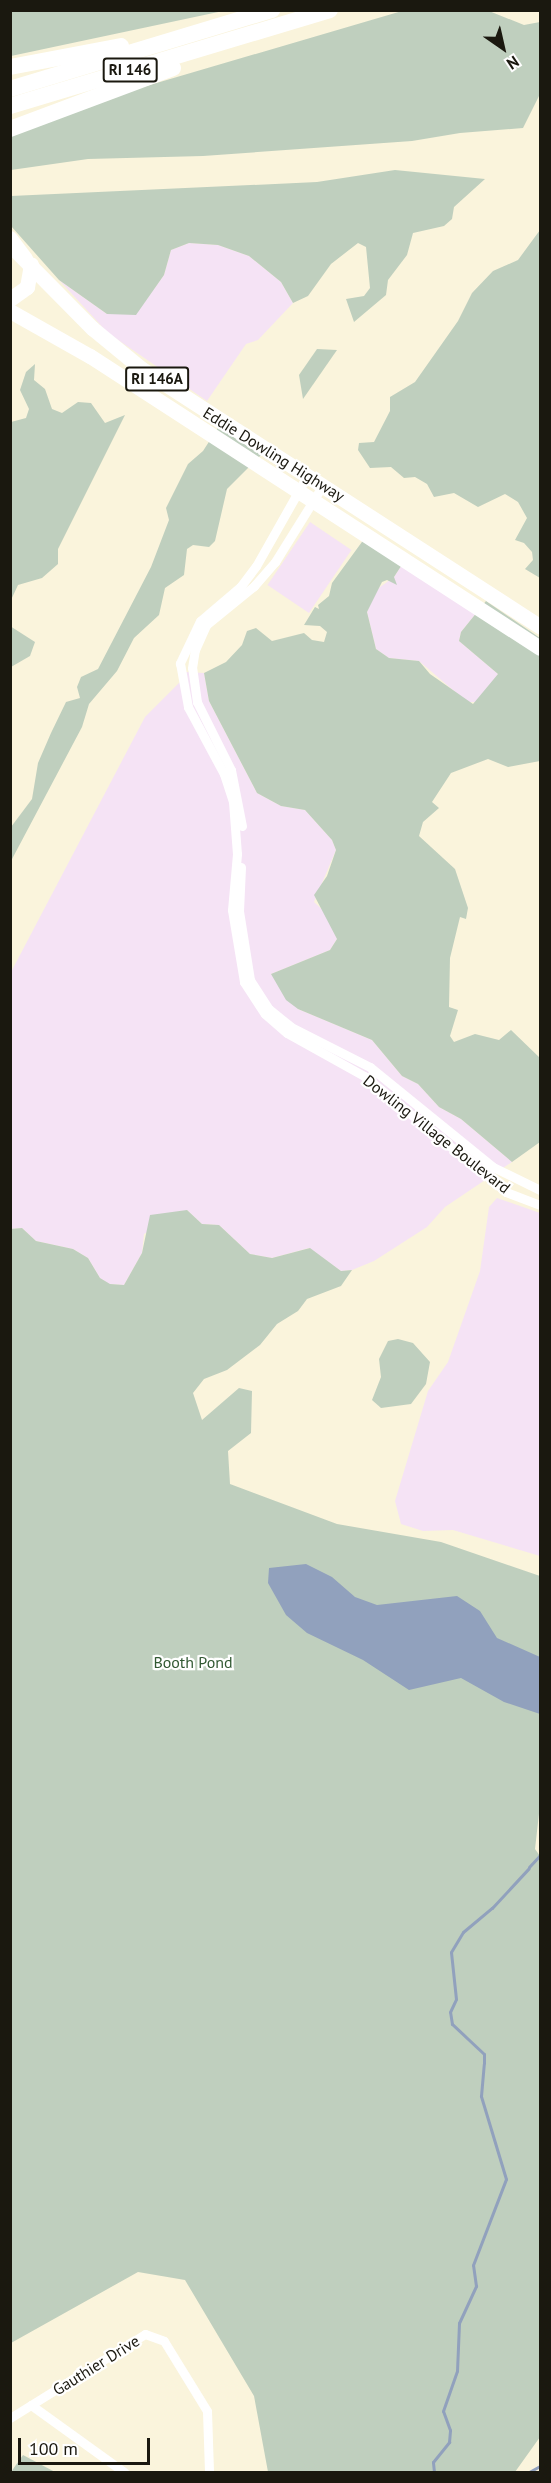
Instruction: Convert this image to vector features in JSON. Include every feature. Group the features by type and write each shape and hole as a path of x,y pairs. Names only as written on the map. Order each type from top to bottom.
{"highway":[{"name":"RI 146","path":"10,89 272,10"},
{"name":"RI 146","path":"10,106 330,10"},
{"path":"10,67 236,21"},
{"path":"10,129 199,58 250,34"},
{"path":"10,239 28,262"}],"main road":[{"name":"RI 146A","path":"10,246 28,262"},
{"path":"10,299 27,287 28,262"},
{"name":"Eddie Dowling Highway","path":"28,262 127,358 540,626"},
{"name":"Eddie Dowling Highway","path":"10,311 90,356 540,648"}],"street":[{"name":"Dowling Village Boulevard","path":"307,476 256,566 240,587 200,621 180,663 188,707 224,774 233,802 237,854 232,910 244,982 265,1014 287,1033 364,1076 506,1192 540,1204"},
{"name":"Dowling Village Boulevard","path":"323,485 266,572 206,625 192,668 197,702 231,770 242,814 238,911 250,980 270,1010 291,1027 370,1067 493,1167 540,1190"},
{"path":"256,566 266,572"},
{"name":"Gauthier Drive","path":"10,2418 145,2334 165,2342 207,2411 208,2472"},
{"name":"Gauthier Drive","path":"31,2405 124,2472"}],"shaded area":[{"path":"189,243 218,245 249,256 281,282 293,303 258,340 246,344 207,401 108,333 59,280 107,314 136,314 164,275 171,250"},
{"path":"310,522 351,550 309,613 268,585"},
{"path":"405,560 478,611 461,632 459,641 498,674 478,702 467,702 419,661 389,658 376,649 367,612 376,590 394,577"},
{"path":"184,672 204,673 209,701 257,793 281,806 305,810 332,840 336,850 314,902 327,914 337,939 330,950 271,974 298,1009 372,1040 402,1076 418,1084 439,1107 461,1119 512,1162 445,1207 427,1227 374,1261 352,1270 341,1271 309,1248 272,1258 250,1254 219,1225 202,1224 187,1210 144,1234 142,1253 124,1285 109,1284 100,1278 88,1258 73,1249 36,1241 22,1228 11,1229 10,974 145,717 181,681"},
{"path":"497,1198 540,1213 540,1556 453,1530 423,1531 401,1524 395,1501 428,1391 448,1362 480,1271 489,1207"}],"green space":[{"path":"11,10 223,10 223,11 11,56"},
{"path":"402,11 489,11 524,25 540,22 540,94 523,128 460,133 412,141 203,156 88,159 11,170 11,136 126,92"},
{"path":"395,170 485,179 454,207 452,219 444,226 413,233 407,255 388,280 386,295 354,322 346,299 364,296 370,288 366,247 358,243 331,264 308,296 293,303 281,282 249,256 218,245 189,243 171,250 164,275 136,315 107,314 59,280 11,226 11,196 317,182"},
{"path":"540,230 540,578 525,569 533,560 532,552 524,543 515,540 527,518 518,502 505,494 478,507 454,493 434,497 427,484 415,477 404,478 391,467 370,468 358,450 359,443 374,442 390,411 390,397 415,382 458,321 472,293 493,271 518,260"},
{"path":"317,349 337,350 303,399 299,375"},
{"path":"35,364 34,380 45,389 52,409 62,413 78,402 91,403 105,423 125,415 58,549 58,564 42,578 18,585 11,600 11,422 26,418 29,409 20,390 26,372"},
{"path":"223,420 261,455 227,489 215,541 209,547 193,545 187,549 184,575 165,588 159,615 134,638 117,671 89,704 82,727 11,861 11,827 32,799 38,763 51,733 66,702 80,698 77,687 81,677 98,669 151,567 169,520 166,508 188,464 203,451"},
{"path":"367,535 405,560 394,577 397,585 387,580 382,582 367,612 376,649 389,658 419,661 430,674 473,704 498,674 459,641 461,632 486,601 540,638 540,761 508,767 488,759 451,773 432,802 439,808 423,822 419,836 455,869 468,908 466,919 460,917 450,958 449,1007 458,1010 450,1036 454,1042 475,1034 499,1040 511,1030 540,1058 540,1142 512,1162 461,1119 439,1107 418,1084 402,1076 372,1040 298,1009 286,1000 271,974 330,950 337,939 314,895 327,876 336,850 332,840 305,810 281,806 257,793 209,701 204,673 226,662 242,645 247,631 256,628 272,641 304,633 312,640 324,642 327,632 320,626 304,625 315,607 319,609 318,605 329,596 332,583"},
{"path":"10,626 35,642 30,656 11,667"},
{"name":"Booth Pond","path":"187,1210 202,1224 219,1225 250,1254 272,1258 310,1248 341,1271 352,1270 341,1286 307,1299 298,1311 277,1324 260,1345 227,1370 204,1379 193,1393 202,1420 239,1388 252,1391 251,1433 228,1451 230,1484 337,1524 441,1542 540,1576 540,1805 535,1849 540,1856 540,2437 515,2472 268,2472 254,2396 185,2280 138,2272 11,2343 10,1229 22,1228 36,1241 73,1249 88,1258 100,1278 110,1284 124,1285 142,1253 150,1215"},
{"path":"398,1339 413,1343 430,1362 426,1384 411,1404 381,1408 372,1400 381,1377 379,1359 388,1341"},
{"path":"23,2455 55,2472 11,2472"}],"water":[{"path":"306,1564 332,1577 355,1597 377,1605 457,1596 480,1611 497,1638 540,1657 540,1714 504,1702 461,1678 409,1690 363,1660 307,1633 286,1615 268,1583 269,1568"}],"waterway":[{"path":"529,1867 540,1855"},
{"path":"484,2063 484,2054 452,2024 450,2012 456,1999 451,1952 463,1932 492,1908 529,1868"},
{"path":"434,2472 433,2462 449,2442 450,2430 443,2411 457,2371 459,2323 476,2286 473,2265 506,2179 481,2096 484,2064"},
{"path":"529,2472 540,2466"}]}
